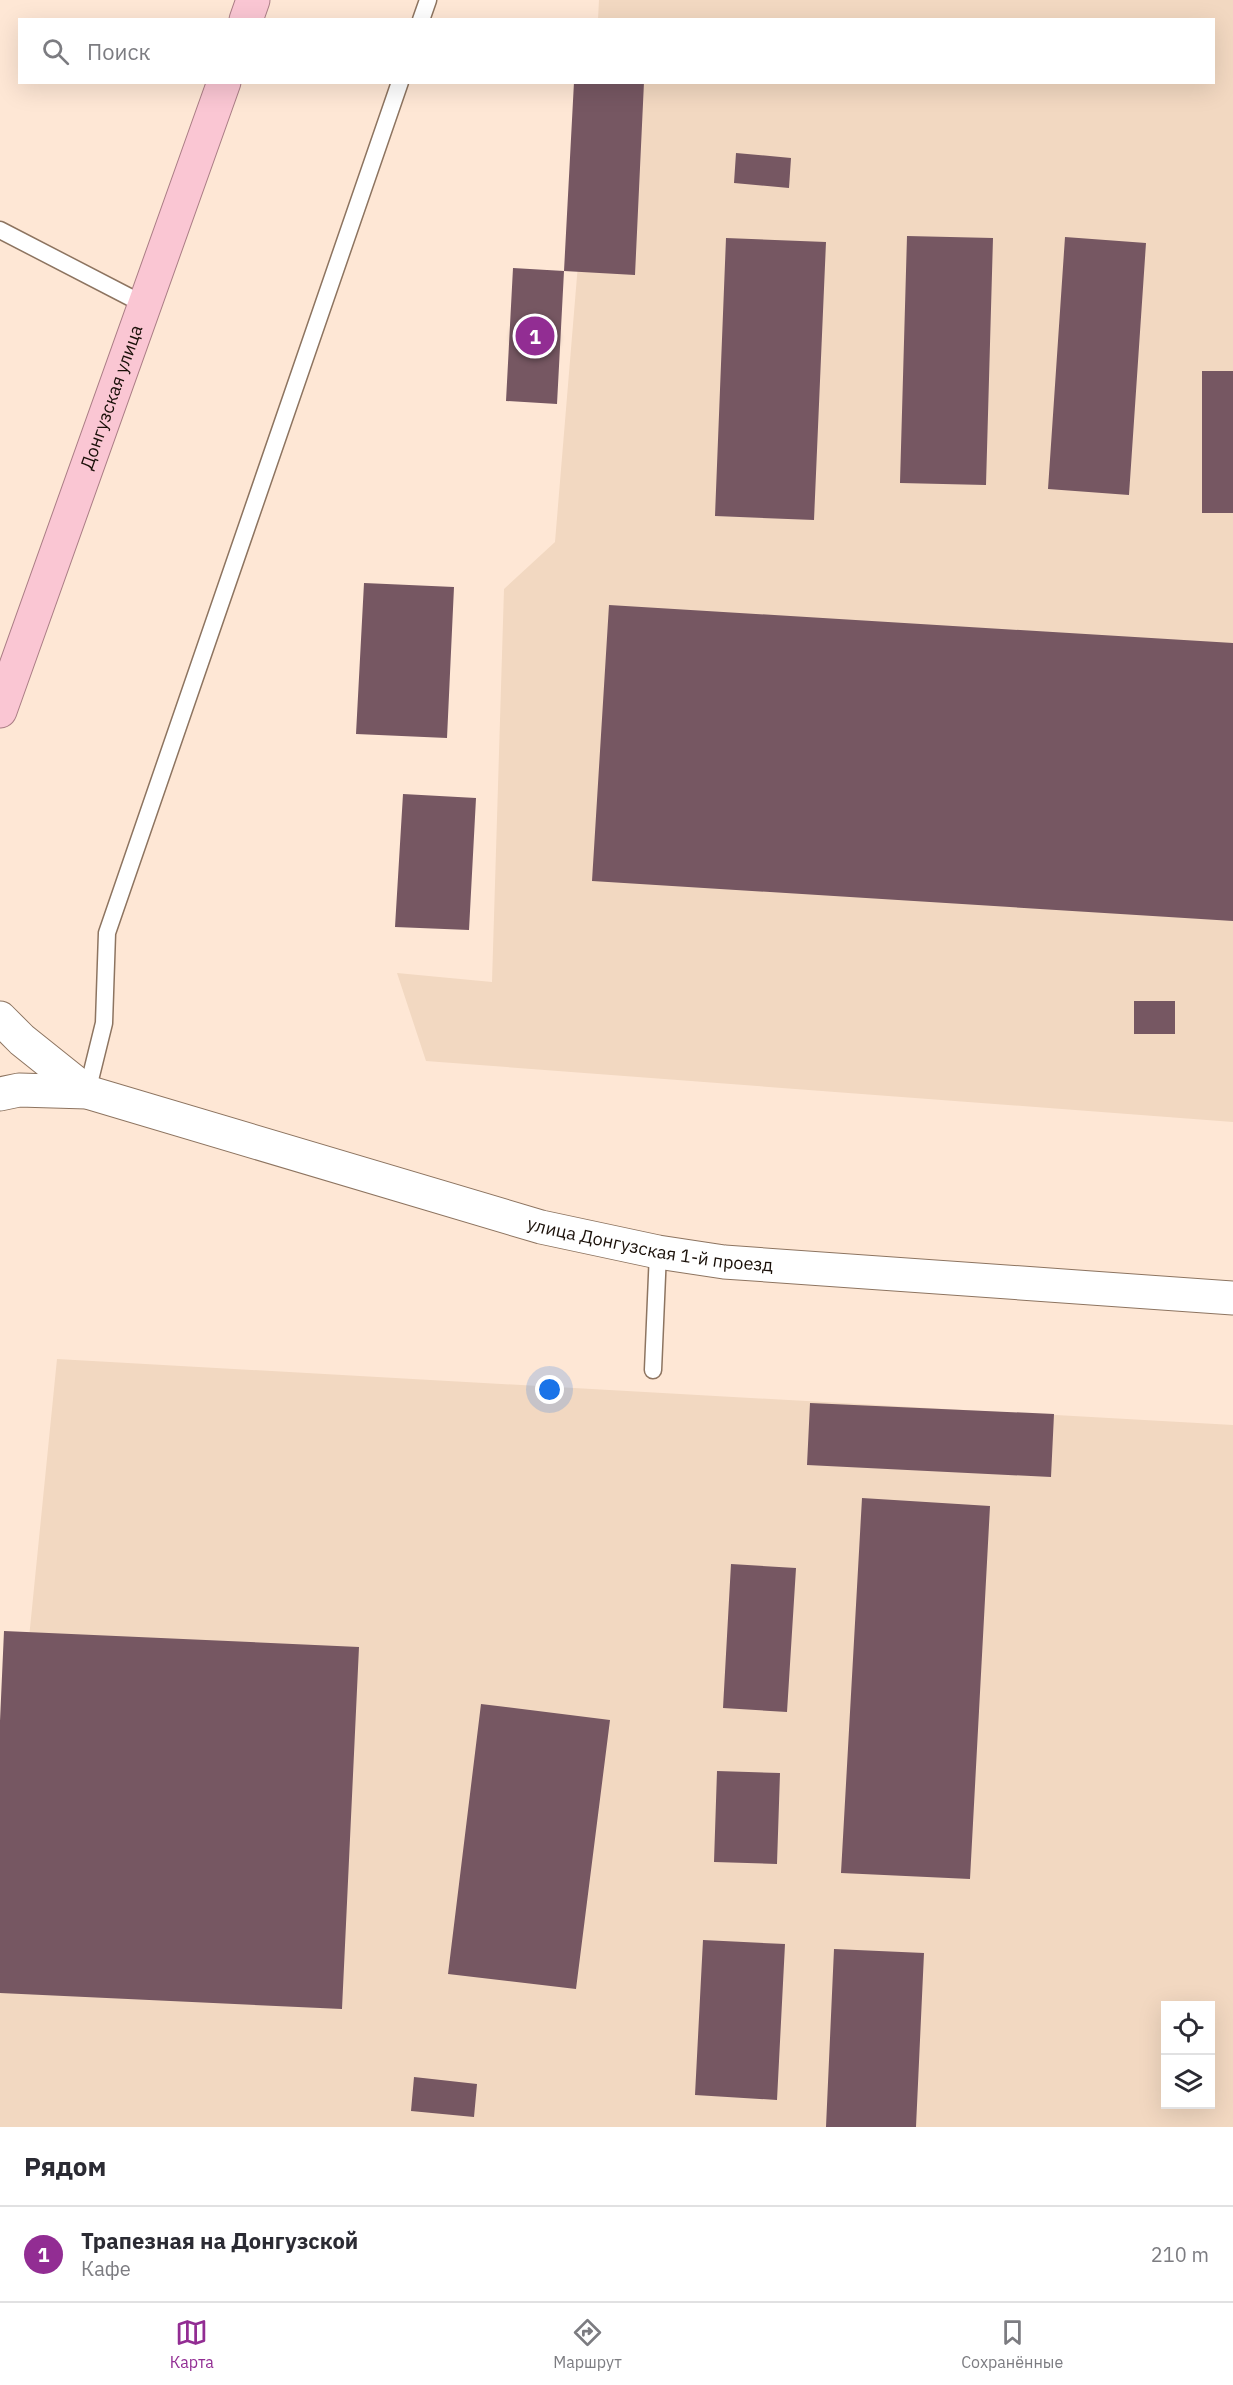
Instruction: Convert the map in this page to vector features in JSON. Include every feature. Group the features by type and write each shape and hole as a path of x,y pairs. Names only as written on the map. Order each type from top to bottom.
{"highway":[{"path":"247,18 253,0"},
{"name":"Донгузская улица","path":"0,711 223,84"}],"street":[{"path":"0,1018 22,1040 87,1092"},
{"path":"0,1094 19,1090 87,1092"},
{"name":"улица Донгузская 1-й проезд","path":"87,1092 541,1227 658,1252 724,1262 1233,1298"}],"lane":[{"path":"422,18 428,0"},
{"path":"87,1092 104,1023 107,933 399,84"},
{"path":"0,230 145,305"},
{"path":"653,1370 658,1252"}],"shaded area":[{"path":"599,0 1233,0 1233,1122 426,1061 397,973 492,982 504,589 555,542 593,84 1215,84 1215,18 598,18"},
{"path":"57,1359 1233,1425 1233,2127 0,2127 0,1927"}],"building":[{"path":"574,84 644,84 635,275 564,271"},
{"path":"736,153 791,158 789,188 734,183"},
{"path":"907,236 993,238 986,485 900,483"},
{"path":"1065,237 1146,243 1129,495 1048,489"},
{"path":"726,238 826,242 814,520 715,516"},
{"path":"513,268 564,271 557,404 506,401"},
{"path":"1202,371 1233,371 1233,513 1202,513"},
{"path":"364,583 454,587 447,738 356,734"},
{"path":"609,605 1233,643 1233,921 592,881"},
{"path":"403,794 476,798 469,930 395,927"},
{"path":"1134,1001 1175,1001 1175,1034 1134,1034"},
{"path":"810,1403 1054,1414 1051,1477 807,1465"},
{"path":"862,1498 990,1506 970,1879 841,1873"},
{"path":"731,1564 796,1568 787,1712 723,1708"},
{"path":"4,1631 359,1647 342,2009 0,1993 0,1721"},
{"path":"481,1704 610,1720 576,1989 448,1974"},
{"path":"717,1771 780,1773 777,1864 714,1862"},
{"path":"703,1940 785,1944 777,2100 695,2095"},
{"path":"834,1949 924,1953 916,2127 826,2127"},
{"path":"414,2077 477,2084 474,2117 411,2111"}],"place":[{"name":"Трапезная на Донгузской","path":"535,336"}]}
